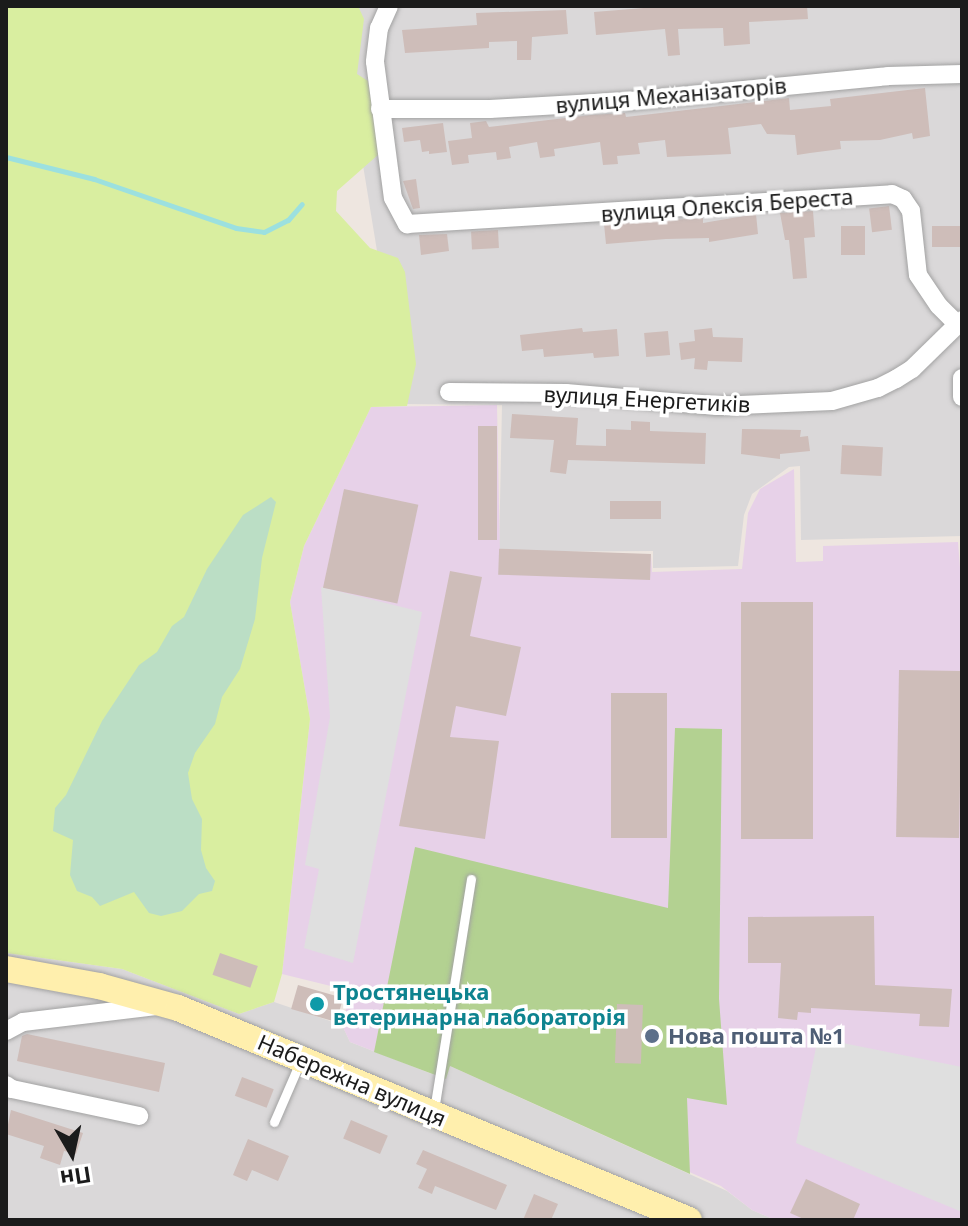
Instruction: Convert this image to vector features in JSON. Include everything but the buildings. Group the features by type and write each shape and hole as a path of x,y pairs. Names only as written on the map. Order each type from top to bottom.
{"main road":[{"name":"Набережна вулиця","path":"6,969 99,986 169,1005 689,1220"}],"street":[{"path":"380,109 376,47 379,28 390,6"},
{"name":"вулиця Механізаторів","path":"380,109 490,109 630,101 888,76 962,74"},
{"name":"вулиця Олексія Береста","path":"380,109 393,198 407,224 892,194 903,199 911,211 918,275 939,306 960,322"},
{"name":"вулиця Енергетиків","path":"449,392 566,393 722,406 832,401 878,388 904,374 960,322"},
{"path":"962,378 962,397"},
{"path":"6,1031 23,1022 169,1005"},
{"path":"6,1085 12,1089 139,1116"}],"lane":[{"path":"433,1114 471,879"},
{"path":"274,1122 301,1059"}],"shaded area":[{"path":"337,6 962,6 962,536 801,540 800,466 789,467 752,494 744,515 738,566 653,568 653,551 499,552 502,405 402,404"},
{"path":"497,405 500,557 651,554 652,572 742,569 748,513 760,489 794,469 796,562 823,561 823,546 958,542 962,593 962,1220 775,1220 752,1210 721,1186 450,1066 446,1079 350,1042 342,1025 351,991 282,974 310,719 290,602 304,546 371,407"},
{"path":"321,587 422,612 353,963 304,948 319,869 305,865 330,717"},
{"path":"6,953 122,969 239,1014 274,1002 342,1025 350,1042 445,1079 450,1066 727,1191 752,1210 775,1220 6,1220"},
{"path":"818,1038 962,1067 962,1212 796,1143"}],"green space":[{"path":"6,6 358,6 364,19 357,74 368,81 379,154 337,191 336,211 370,248 398,258 405,272 416,364 407,406 371,407 304,546 290,602 310,719 282,974 274,1002 239,1014 122,969 6,953"},
{"path":"271,497 276,502 262,558 255,619 240,669 222,697 215,724 195,753 188,773 192,799 202,819 201,850 206,868 215,881 212,891 199,894 182,911 161,916 149,913 134,892 100,906 92,897 77,891 70,875 73,840 53,831 55,808 66,795 102,721 139,665 157,652 172,626 184,617 207,569 243,515"},
{"path":"675,728 722,729 719,999 727,1105 687,1098 690,1174 450,1066 446,1079 374,1052 415,847 668,908"}],"waterway":[{"path":"6,157 94,179 236,228 264,232 288,220 302,204"}],"place":[{"name":"Тростянецька ветеринарна лабораторія","path":"317,1004"},
{"name":"Нова пошта №1","path":"652,1036"}]}
